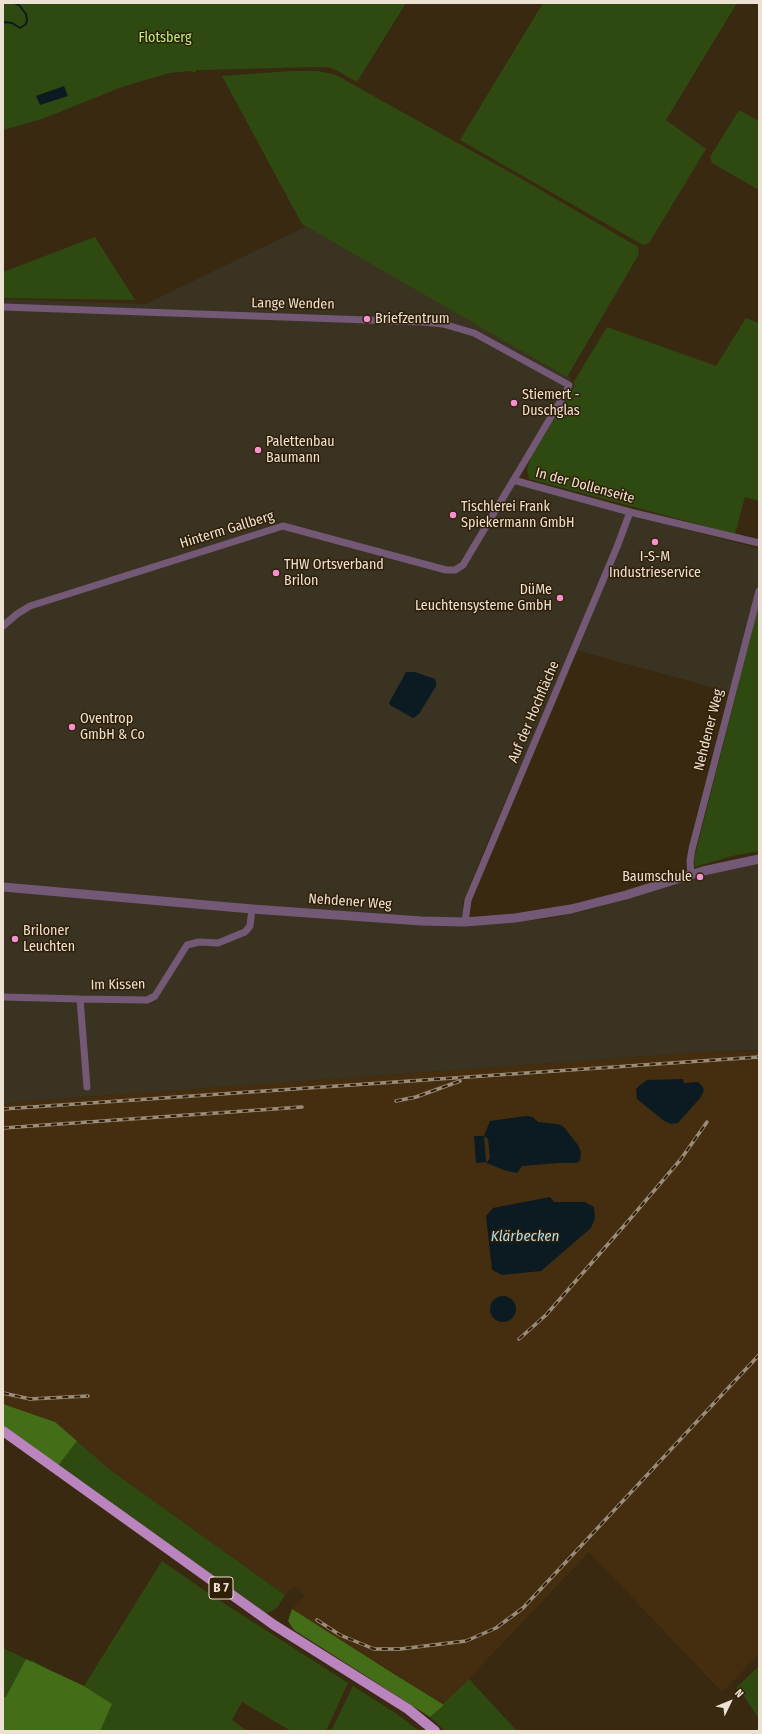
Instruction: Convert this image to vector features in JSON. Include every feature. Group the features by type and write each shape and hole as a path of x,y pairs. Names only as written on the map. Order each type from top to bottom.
{"main road":[{"name":"B 7","path":"3,1431 274,1625 397,1702 435,1731"}],"street":[{"name":"Lange Wenden","path":"3,307 423,322 443,324 474,333 568,385"},
{"name":"In der Dollenseite","path":"568,385 567,390 512,480 630,512 759,543"},
{"name":"Hinterm Gallberg","path":"3,626 17,614 30,606 283,526 446,570 455,570 463,564 512,480"},
{"name":"Auf der Hochfläche","path":"465,922 468,900 575,648 630,512"},
{"name":"Nehdener Weg","path":"691,875 690,861 692,849 759,591"},
{"name":"Nehdener Weg","path":"3,887 252,909 414,921 465,922 515,918 571,909 626,895 724,866 759,859"},
{"name":"Im Kissen","path":"3,997 147,1000 155,996 187,945 200,942 218,943 244,932 250,926 252,909"},
{"name":"Im Kissen","path":"80,999 87,1088"}],"shaded area":[{"path":"307,226 571,378 508,481 759,549 759,591 733,693 572,649 486,845 462,905 470,925 547,919 596,908 694,877 759,861 759,1050 704,1052 3,1103 3,299 146,304"},
{"path":"759,1051 759,1654 722,1692 589,1552 444,1705 292,1609 305,1596 294,1586 285,1595 109,1469 55,1422 3,1404 3,1103 704,1052"}],"green space":[{"name":"Flotsberg","path":"3,3 406,3 357,82 328,67 196,70 196,73 190,71 169,73 122,87 42,119 3,130"},
{"path":"543,3 737,3 666,120 706,149 649,243 643,245 460,140"},
{"path":"290,71 318,71 336,75 522,179 638,247 639,254 567,377 302,224 222,76"},
{"path":"739,110 759,121 759,190 712,163 710,157"},
{"path":"95,237 135,300 3,298 3,272"},
{"path":"746,318 759,323 759,501 745,497 735,534 529,479 527,469 531,457 575,385 573,383 607,327 716,366"},
{"path":"759,604 759,851 732,856 695,867 694,859"},
{"path":"3,1404 55,1422 77,1441 57,1467 3,1425"},
{"path":"77,1441 109,1469 285,1595 277,1608 266,1614 57,1467"},
{"path":"162,1561 211,1595 348,1683 326,1731 291,1731 242,1702 232,1720 247,1731 3,1731 3,1648 26,1659 24,1663 28,1665 32,1660 76,1686 112,1704 84,1686"},
{"path":"292,1609 444,1705 430,1717 294,1630 288,1621"},
{"path":"26,1659 84,1686 112,1704 100,1731 3,1731 3,1697 6,1697"},
{"path":"759,1666 759,1719 742,1693 736,1688"},
{"path":"469,1679 517,1731 445,1731 430,1717"},
{"path":"353,1686 397,1714 419,1731 331,1731"}],"water":[{"path":"64,86 68,96 40,105 36,96"},
{"path":"406,672 415,672 435,679 436,682 436,686 419,714 413,718 389,703"},
{"path":"683,1079 684,1083 698,1082 704,1090 701,1097 678,1123 671,1124 664,1121 637,1099 636,1089 647,1080"},
{"path":"526,1116 533,1117 538,1122 563,1126 578,1145 581,1152 580,1161 576,1163 522,1166 517,1173 507,1171 486,1163 490,1158 488,1139 484,1136 490,1121"},
{"path":"474,1136 484,1136 486,1162 476,1163"},
{"name":"Klärbecken","path":"550,1197 554,1202 585,1202 594,1207 595,1218 591,1228 541,1271 502,1275 492,1270 486,1216 493,1208"},
{"path":"503,1296 512,1300 516,1309 512,1318 503,1322 494,1318 490,1309 494,1300"}],"waterway":[{"path":"3,22 12,23 20,28 26,24 26,14 19,5 15,3"}],"railway":[{"path":"3,1109 759,1057"},
{"path":"396,1101 416,1097 460,1081"},
{"path":"3,1128 302,1107"},
{"path":"519,1339 546,1315 630,1219 681,1159 707,1122"},
{"path":"317,1620 340,1635 374,1649 400,1649 466,1641 496,1628 523,1608 759,1355"},
{"path":"3,1393 30,1399 88,1396"}],"place":[{"name":"Briefzentrum","path":"367,319"},
{"name":"Stiemert - Duschglas","path":"514,403"},
{"name":"Palettenbau Baumann","path":"258,450"},
{"name":"Tischlerei Frank Spiekermann GmbH","path":"453,515"},
{"name":"I-S-M Industrieservice","path":"655,542"},
{"name":"THW Ortsverband Brilon","path":"276,573"},
{"name":"DüMe Leuchtensysteme GmbH","path":"560,598"},
{"name":"Oventrop GmbH & Co","path":"72,727"},
{"name":"Baumschule","path":"700,877"},
{"name":"Briloner Leuchten","path":"15,939"}]}
